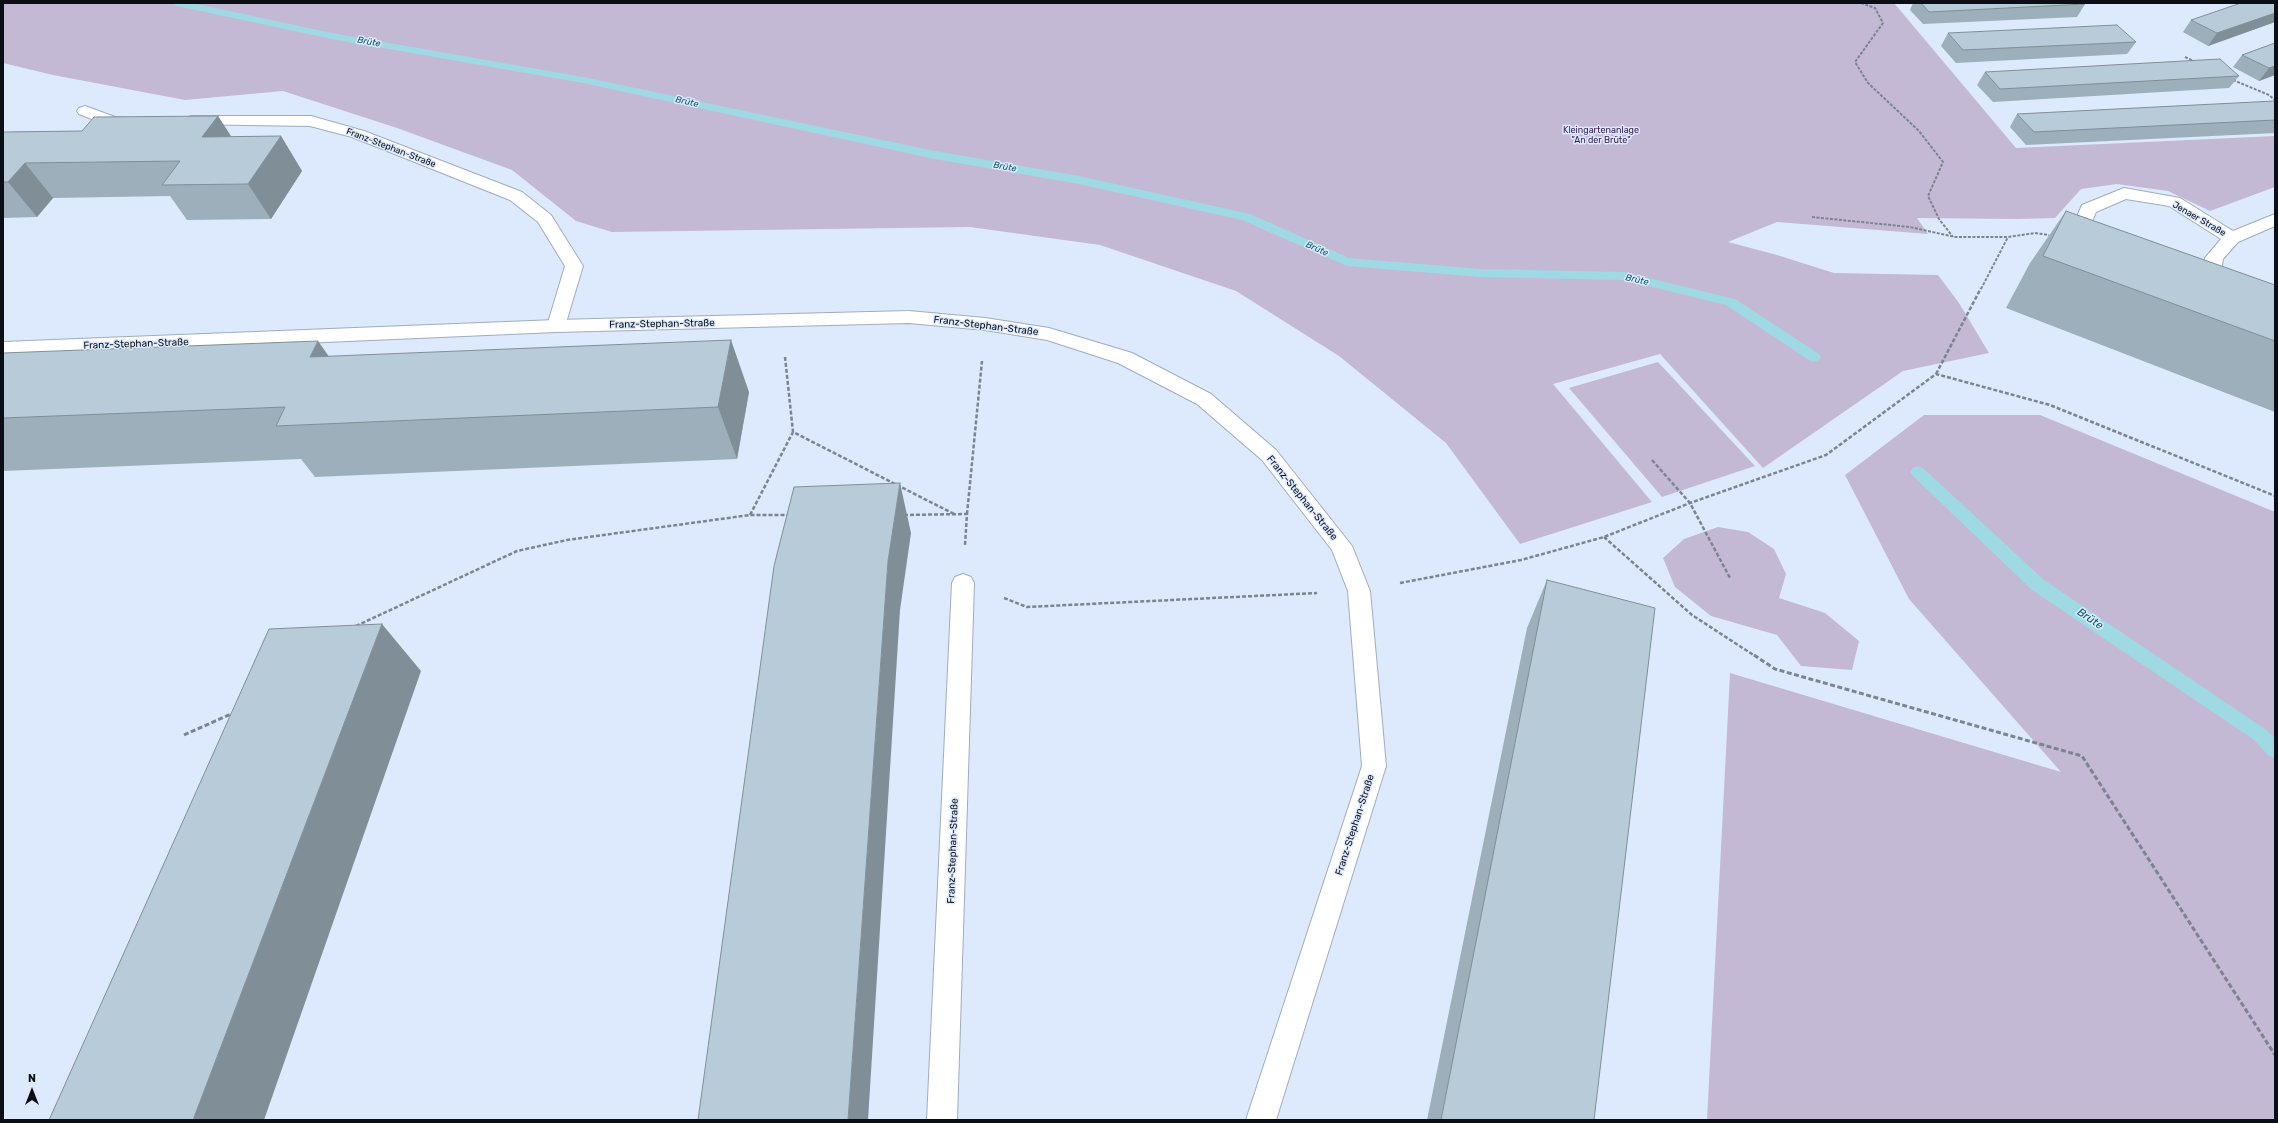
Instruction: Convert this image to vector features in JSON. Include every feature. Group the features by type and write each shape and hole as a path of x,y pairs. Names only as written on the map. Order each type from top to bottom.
{"street":[{"path":"85,111 113,122 144,122"},
{"name":"Franz-Stephan-Straße","path":"176,121 311,121 358,134 516,196 545,220 574,266 556,326"},
{"name":"Jenaer Straße","path":"2116,249 2083,224 2088,209 2124,193 2174,202 2232,238"},
{"name":"Jenaer Straße","path":"2210,284 2214,258 2232,238 2275,219"},
{"name":"Franz-Stephan-Straße","path":"3,349 556,326 909,317 985,324 1049,334 1125,358 1204,399 1269,456 1341,546 1359,591 1374,766 1261,1120"},
{"name":"Franz-Stephan-Straße","path":"942,1120 963,583"}],"path":[{"path":"1861,3 1875,8 1883,23 1855,62 1868,83 1919,131 1943,162 1928,196 1939,219 1953,237"},
{"path":"2185,57 2197,63"},
{"path":"2228,76 2239,84 2269,95 2275,100"},
{"path":"1812,217 1910,227 1953,237 2008,237 2035,233 2055,236"},
{"path":"985,324 967,514 963,583 1027,606 1359,591 1521,560 1604,537 1690,503 1826,455 1936,374 2008,237"},
{"path":"750,515 793,432 782,321"},
{"path":"1936,374 2050,405 2275,496"},
{"path":"793,432 956,515"},
{"path":"1652,460 1690,503 1730,578"},
{"path":"900,515 967,514"},
{"path":"353,627 516,551 567,540 750,515 797,515"},
{"path":"1604,537 1692,615 1775,669 2082,756 2275,1055"},
{"path":"184,735 230,715 234,708"}],"green space":[{"name":"Kleingartenanlage \"An der Brüte\"","path":"3,3 1894,3 2016,148 2275,136 2275,187 2210,211 2168,191 2117,184 2081,189 2055,218 1917,218 1928,234 1777,222 1728,242 1777,255 1834,273 1938,275 1959,303 1989,353 1903,371 1763,468 1660,354 1553,384 1652,502 1520,544 1446,443 1339,356 1236,291 1100,245 970,227 612,232 576,221 512,170 397,128 283,91 185,100 53,75 3,63"},
{"path":"1658,362 1755,466 1662,497 1569,388"},
{"path":"1924,415 2040,415 2275,512 2275,1120 1707,1120 1730,673 2061,772 1909,599 1845,475"},
{"path":"1718,527 1748,532 1774,549 1786,574 1779,598 1825,613 1859,641 1852,670 1801,666 1777,635 1711,616 1675,587 1663,558 1684,539"}],"building":[{"path":"1921,3 2084,3 2085,4 1929,12"},
{"path":"2241,3 2275,3 2275,13 2217,33 2191,20"},
{"path":"2117,25 2136,42 1963,50 1948,33"},
{"path":"2275,43 2275,66 2269,68 2242,55"},
{"path":"2220,59 2239,76 2000,89 1985,72"},
{"path":"2275,101 2275,120 2034,132 2017,114"},
{"path":"218,116 202,137 281,136 248,184 162,185 180,161 25,163 8,182 3,182 3,132 82,131 94,117"},
{"path":"2066,211 2275,285 2275,341 2043,256"},
{"path":"731,340 718,407 276,426 285,407 3,418 3,353 318,341 310,357"},
{"path":"900,483 888,561 848,1120 698,1120 774,566 794,487"},
{"path":"1547,580 1655,608 1594,1120 1441,1120"},
{"path":"382,624 193,1120 49,1120 269,629"}],"waterway":[{"name":"Brüte","path":"177,3 332,36 583,80 935,155 1079,180 1246,217 1347,262 1481,273 1624,276 1730,302 1814,357"},
{"name":"Brüte","path":"1918,472 2038,585 2259,734 2275,750"}]}
